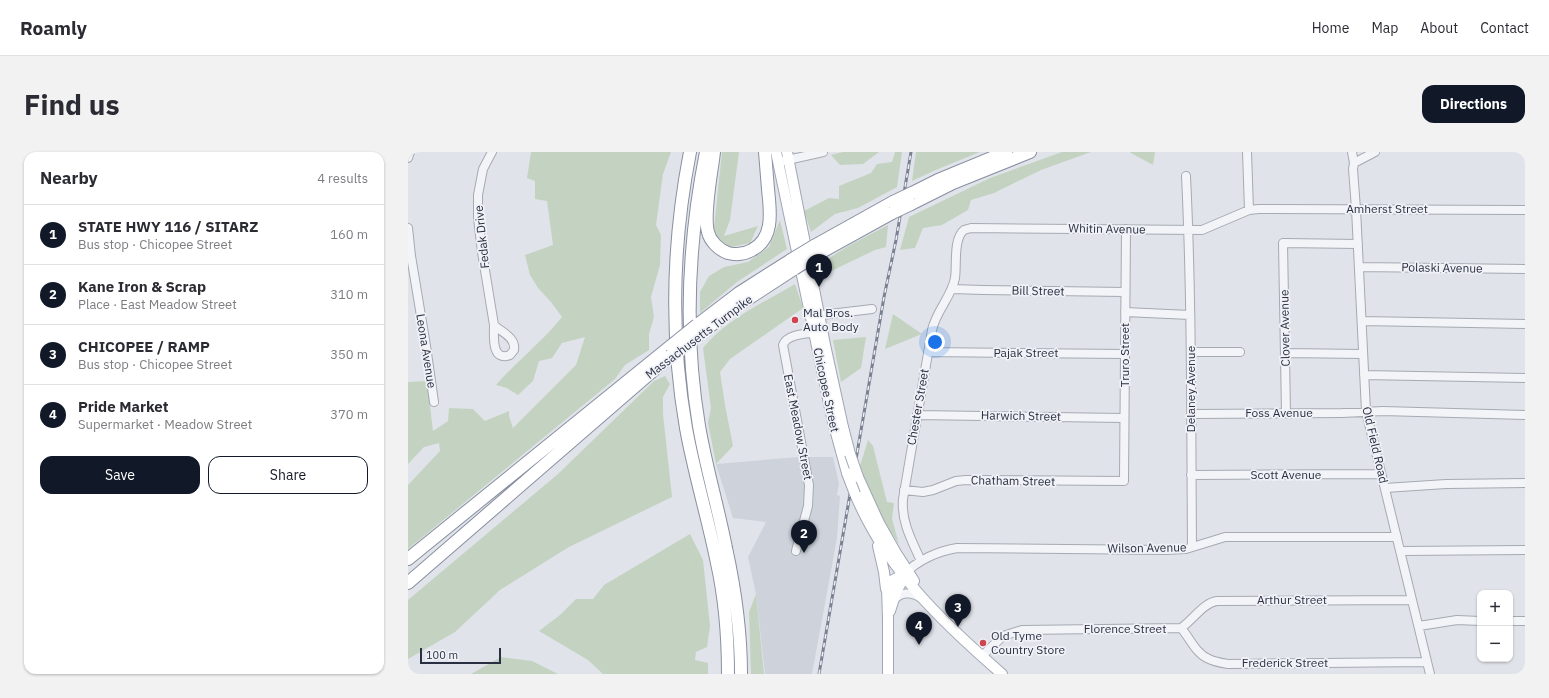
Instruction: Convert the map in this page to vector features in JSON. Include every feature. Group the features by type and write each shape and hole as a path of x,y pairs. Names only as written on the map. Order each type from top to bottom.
{"highway":[{"path":"684,152 674,294 678,371 689,443 721,582 726,630 728,674"},
{"path":"679,221 690,152"},
{"path":"706,152 698,202 692,267 690,322 692,364 695,401 702,444 734,587 739,631 741,674"},
{"path":"714,152 708,201 708,232 712,240 720,249 730,253 739,254 748,252 757,247 769,227 770,210 765,152"},
{"name":"Massachusetts Turnpike","path":"408,559 697,330 739,294 815,250 911,198 938,180 1006,152"},
{"name":"Massachusetts Turnpike","path":"911,198 960,181 1030,152"},
{"name":"Massachusetts Turnpike","path":"408,583 670,351"}],"main road":[{"name":"Chicopee Street","path":"782,157 815,315 833,422 847,473 855,494 873,531 890,560 906,573"},
{"name":"Chicopee Street","path":"818,332 850,454 858,477 879,523 906,573 929,605 944,622 1002,674"},
{"path":"873,531 883,564 886,591 888,619 888,674"},
{"path":"886,591 889,582 906,573"},
{"path":"888,619 893,601 906,573"}],"street":[{"path":"408,158 410,152"},
{"name":"Fedak Drive","path":"492,152 483,169 478,195 478,218 494,325"},
{"path":"782,157 823,152"},
{"path":"1247,152 1249,210"},
{"name":"Old Field Road","path":"1352,152 1354,163 1353,169 1366,411 1430,674"},
{"path":"1354,163 1375,152"},
{"name":"Delaney Avenue","path":"1186,176 1189,231 1191,352 1192,547"},
{"name":"Amherst Street","path":"1249,210 1525,210"},
{"name":"Whitin Avenue","path":"962,232 971,228 1189,231 1202,230 1249,210"},
{"name":"Leona Avenue","path":"408,228 409,257 425,337 434,402"},
{"name":"Truro Street","path":"1124,481 1126,229"},
{"name":"Chester Street","path":"921,561 903,518 902,508 904,490 935,318 952,289 955,279 959,237 962,232"},
{"name":"Clover Avenue","path":"1286,413 1282,243 1358,244"},
{"name":"Polaski Avenue","path":"1359,268 1525,269"},
{"name":"Bill Street","path":"952,289 1125,292"},
{"path":"815,315 872,309"},
{"path":"1125,312 1190,315"},
{"path":"1362,321 1525,324"},
{"name":"East Meadow Street","path":"796,551 808,506 809,485 783,345 785,341 790,338 818,332"},
{"name":"Pajak Street","path":"928,352 1125,354"},
{"path":"1191,352 1240,352"},
{"path":"1285,353 1363,354"},
{"path":"1364,375 1525,378"},
{"name":"Foss Avenue","path":"1191,414 1342,413 1366,411 1525,415"},
{"name":"Harwich Street","path":"917,415 1124,418"},
{"name":"Scott Avenue","path":"1191,475 1381,474"},
{"name":"Chatham Street","path":"904,490 923,492 961,480 1124,481"},
{"path":"1385,488 1446,484 1525,483"},
{"name":"Wilson Avenue","path":"906,573 921,561 947,550 963,548 1166,550 1192,547 1225,537 1397,537"},
{"path":"1400,551 1525,550"},
{"path":"893,601 902,594 912,594 917,595 929,605"},
{"name":"Arthur Street","path":"1182,628 1206,605 1220,600 1412,600"},
{"path":"1419,626 1457,620 1477,620"},
{"path":"1513,621 1525,621"},
{"name":"Florence Street","path":"982,656 1003,636 1022,630 1182,628"},
{"name":"Frederick Street","path":"1182,628 1196,650 1202,656 1228,664 1428,662"}],"shaded area":[{"path":"798,457 833,457 839,484 837,495 840,496 837,538 812,674 765,674 756,594 748,557 766,522 733,518 716,464"}],"green space":[{"path":"531,152 671,152 663,174 656,225 661,235 660,265 651,297 654,317 649,334 649,350 625,365 615,379 408,549 408,485 440,451 439,443 424,447 408,464 408,382 427,381 433,431 448,421 449,408 473,409 485,421 509,411 513,428 576,365 585,337 562,343 552,358 539,361 533,381 518,395 507,388 496,385 562,317 538,288 530,275 525,255 553,245 547,201 535,199 535,181 527,178"},
{"path":"722,152 739,152 730,220 724,236 758,226 750,243 731,247 719,241 714,228"},
{"path":"843,152 879,152 863,164 840,165 831,155"},
{"path":"895,152 902,152 897,187 858,208 835,214 811,232 804,211 829,198 839,199 839,186 871,173 877,164 892,162"},
{"path":"916,152 980,152 912,181"},
{"path":"1062,152 1091,152 1041,170 994,193 971,200 968,210 942,225 923,228 915,248 900,250 909,217 990,178"},
{"path":"1130,152 1155,152 1153,165 1131,153"},
{"path":"780,220 787,249 737,282 700,313 700,292 709,276 724,267 748,262 769,247"},
{"path":"888,225 886,247 875,250 823,275 818,265 850,245"},
{"path":"795,284 803,308 730,359 720,372 733,446 716,464 708,423 711,408 703,348 723,328 734,320"},
{"path":"893,314 922,334 885,349"},
{"path":"866,337 861,368 841,382 833,340"},
{"path":"665,376 670,384 663,397 663,414 672,497 569,547 500,590 455,632 408,659 408,600 558,474 654,381"},
{"path":"868,440 873,446 887,502 894,503 892,519 899,544 885,523 872,497 860,466"},
{"path":"690,534 703,560 710,626 707,647 696,652 695,660 708,663 708,674 603,674 588,660 539,631 560,615 576,599 593,599 604,585"},
{"path":"756,594 764,674 751,674 749,612"},
{"path":"501,657 532,661 558,674 471,674"}],"railway":[{"path":"819,674 884,297 896,240 911,152"}],"place":[{"name":"STATE HWY 116 / SITARZ","path":"819,287"},
{"name":"Mal Bros. Auto Body","path":"795,320"},
{"name":"Kane Iron & Scrap","path":"804,553"},
{"name":"CHICOPEE / RAMP","path":"958,627"},
{"name":"Old Tyme Country Store","path":"983,643"},
{"name":"Pride Market","path":"919,645"}]}
